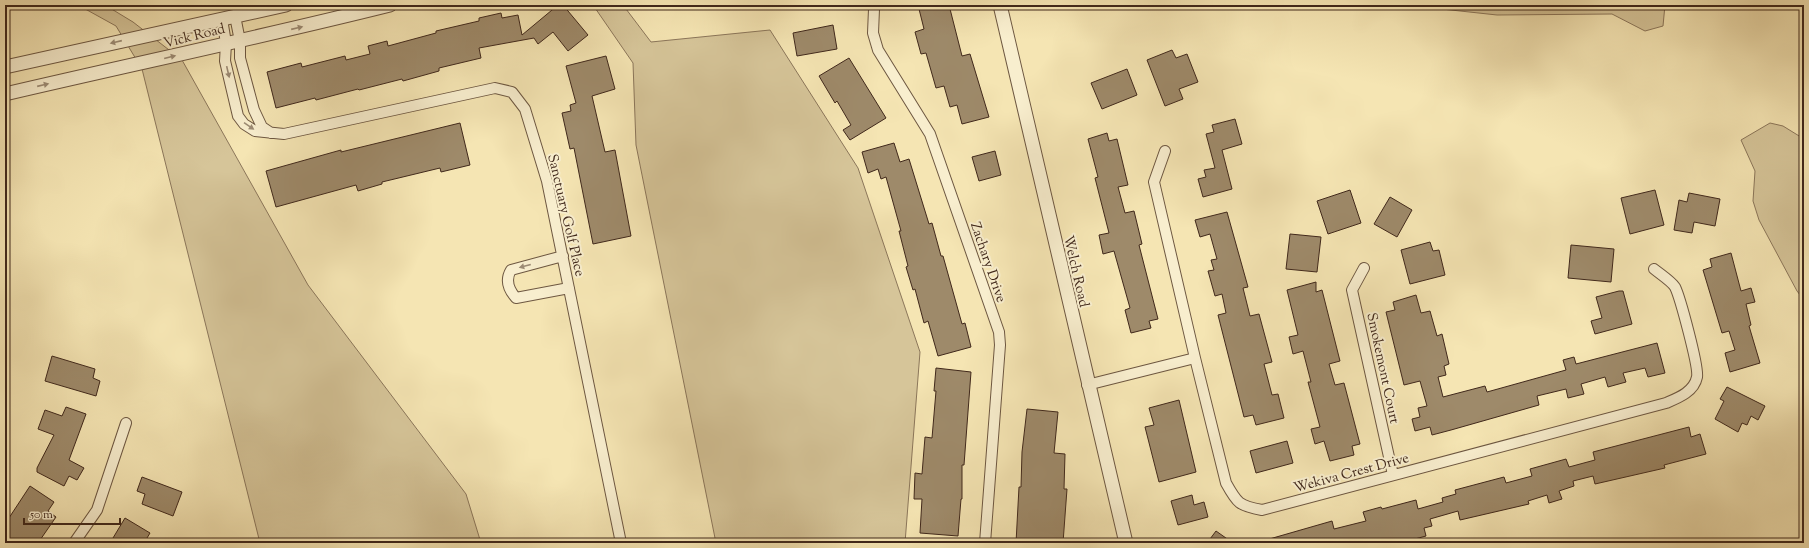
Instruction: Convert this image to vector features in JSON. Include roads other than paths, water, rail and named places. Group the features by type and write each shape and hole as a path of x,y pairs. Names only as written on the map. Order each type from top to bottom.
{"street":[{"name":"Vick Road","path":"5,67 286,5"},
{"name":"Vick Road","path":"5,94 390,5"},
{"name":"Welch Road","path":"1000,5 1087,385 1126,543"},
{"name":"Zachary Drive","path":"874,9 873,33 878,50 930,134 999,332 1000,345 985,543"},
{"path":"228,18 240,40 240,58 252,102 262,127 271,133"},
{"name":"Sanctuary Golf Place","path":"228,18 225,61 238,116 244,124 255,131 284,134 495,88 512,92 525,109 547,180 621,543"},
{"path":"236,107 252,102"},
{"name":"Wekiva Crest Drive","path":"1165,151 1154,182 1226,483 1235,499 1246,508 1262,510 1666,403 1682,397 1692,387 1697,377 1696,359 1674,287 1654,269"},
{"path":"563,256 512,270 507,277 510,290 516,298 569,288"},
{"name":"Smokemont Court","path":"1364,268 1352,290 1393,475"},
{"path":"1087,385 1195,358"},
{"path":"74,543 97,510 126,423"}]}
